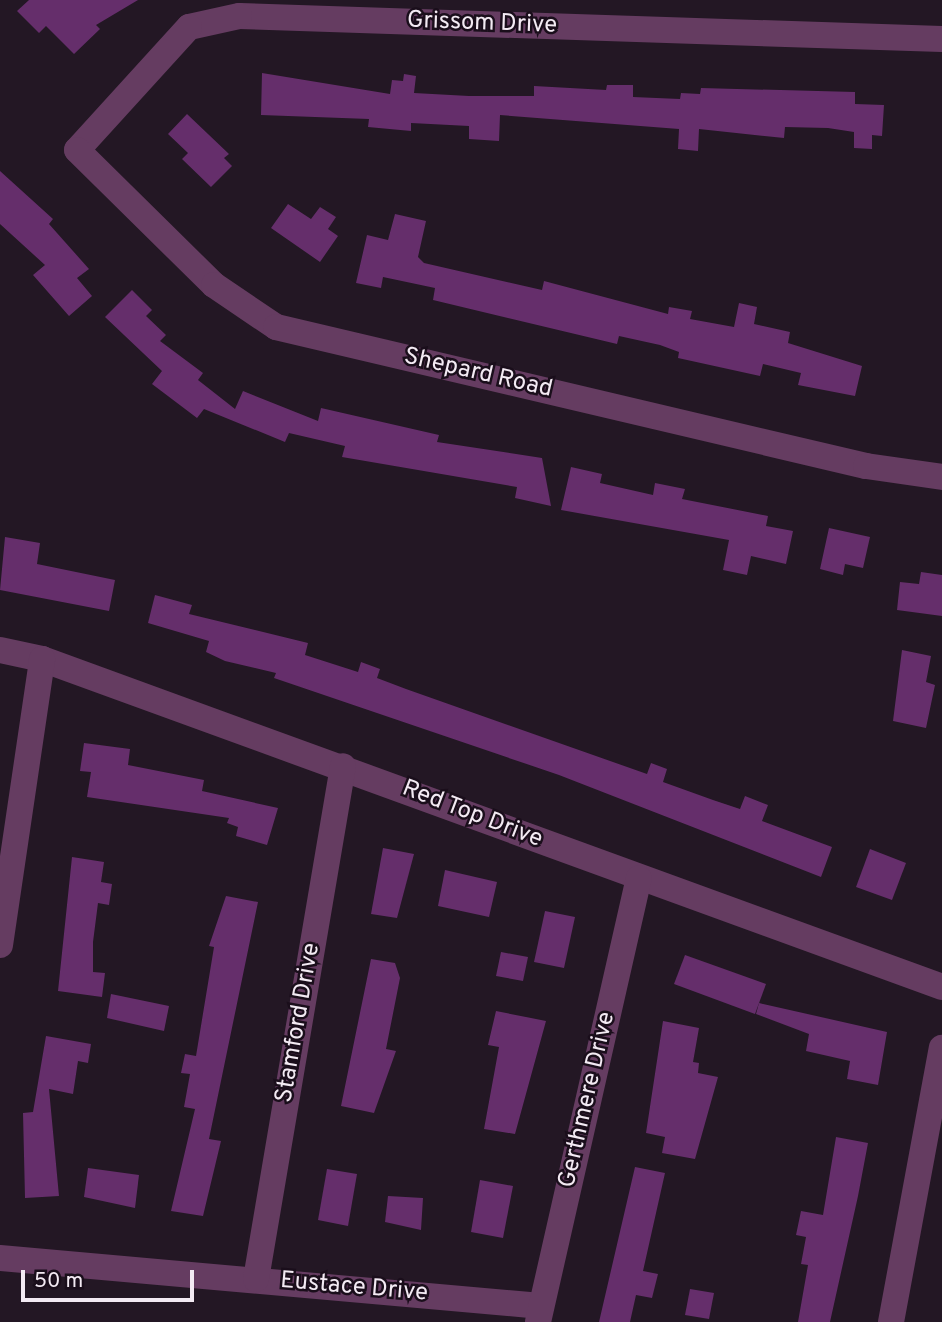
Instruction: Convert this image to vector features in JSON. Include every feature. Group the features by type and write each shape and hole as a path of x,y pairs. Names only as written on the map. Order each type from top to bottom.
{"street":[{"name":"Grissom Drive","path":"77,150 189,27 239,16 942,39"},
{"name":"Shepard Road","path":"77,150 214,285 276,327 866,466 942,477"},
{"name":"Red Top Drive","path":"0,650 42,659 343,766 639,878 942,987"},
{"path":"0,945 42,659"},
{"name":"Stamford Drive","path":"256,1279 343,766"},
{"name":"Gerthmere Drive","path":"540,1314 639,878"},
{"path":"891,1322 942,1048"},
{"name":"Eustace Drive","path":"0,1258 256,1279 540,1314"}],"building":[{"path":"29,0 138,0 96,25 100,29 74,54 46,26 39,33 17,11"},
{"path":"262,73 390,94 392,80 403,81 404,74 416,76 414,93 469,96 534,96 534,86 606,90 607,85 633,85 633,97 680,99 681,93 700,94 701,88 855,92 855,104 884,105 882,136 872,135 872,149 854,148 854,132 828,128 785,127 784,138 699,129 698,151 678,149 679,129 500,115 499,141 469,139 469,126 411,123 411,131 368,127 369,119 261,115"},
{"path":"187,114 229,154 224,158 232,166 211,187 182,159 188,153 168,134"},
{"path":"0,171 53,219 49,224 89,269 77,278 92,296 69,316 33,275 45,265 0,224"},
{"path":"288,204 311,219 320,207 336,217 328,229 338,236 320,262 271,228"},
{"path":"395,214 426,221 418,257 424,263 542,290 544,281 668,314 669,307 692,311 690,319 734,327 739,303 757,307 754,324 790,332 788,343 862,366 855,396 798,385 801,373 763,364 760,376 678,358 679,352 660,345 619,336 617,344 433,300 435,288 383,277 381,288 356,283 367,235 388,240"},
{"path":"132,290 152,310 146,316 166,335 160,341 203,373 198,380 235,409 243,391 318,421 321,408 439,435 437,442 542,458 551,506 515,498 517,487 342,457 345,446 289,433 285,442 204,409 197,418 152,384 162,371 105,317"},
{"path":"571,467 602,474 600,483 653,495 655,483 685,489 682,499 768,516 766,526 793,531 786,564 751,556 747,575 723,570 729,540 561,510"},
{"path":"829,528 870,537 863,568 845,564 843,575 820,569"},
{"path":"5,537 40,543 37,564 115,580 109,611 0,590"},
{"path":"921,572 942,575 942,616 897,610 900,582 919,584"},
{"path":"155,595 192,605 189,614 308,643 305,655 358,672 361,662 380,669 377,678 647,774 651,763 667,769 663,782 713,800 740,809 745,796 768,805 762,821 832,847 821,877 559,775 274,678 276,673 225,661 206,652 209,641 148,623"},
{"path":"902,650 931,656 926,682 935,685 926,728 893,721"},
{"path":"84,743 130,749 128,765 204,780 202,791 278,808 267,845 236,836 238,827 227,823 229,818 87,797 91,772 80,771"},
{"path":"383,848 414,854 397,918 371,914"},
{"path":"870,849 906,863 892,900 856,887"},
{"path":"72,857 104,862 101,882 112,884 109,905 98,903 93,942 93,972 105,973 102,997 58,991"},
{"path":"445,870 497,882 489,917 438,906"},
{"path":"226,896 258,902 209,1139 221,1141 203,1216 171,1211 195,1109 184,1107 190,1074 181,1073 185,1054 196,1056 214,947 209,946"},
{"path":"545,911 575,917 564,968 534,962"},
{"path":"501,952 528,957 523,981 496,976"},
{"path":"685,955 766,984 755,1014 674,984"},
{"path":"371,959 395,963 400,978 386,1049 396,1051 374,1113 341,1106"},
{"path":"111,994 169,1006 164,1031 107,1018"},
{"path":"759,1003 887,1032 878,1085 847,1079 850,1061 806,1051 809,1034 756,1014"},
{"path":"496,1011 546,1021 515,1134 484,1129 499,1047 488,1045"},
{"path":"663,1021 699,1028 693,1062 699,1063 698,1073 718,1077 695,1159 662,1153 665,1137 646,1133"},
{"path":"46,1036 91,1044 88,1063 78,1061 73,1094 49,1089 59,1196 25,1198 23,1113 33,1112"},
{"path":"836,1137 868,1143 858,1196 830,1322 798,1322 808,1265 801,1264 806,1237 796,1235 801,1211 823,1215"},
{"path":"635,1167 665,1173 643,1271 658,1274 652,1298 636,1295 630,1322 599,1322"},
{"path":"88,1168 139,1175 135,1208 84,1197"},
{"path":"327,1169 357,1174 348,1226 318,1220"},
{"path":"480,1180 513,1186 503,1238 471,1232"},
{"path":"388,1196 423,1198 421,1230 385,1222"},
{"path":"690,1289 714,1293 709,1319 685,1315"}]}
